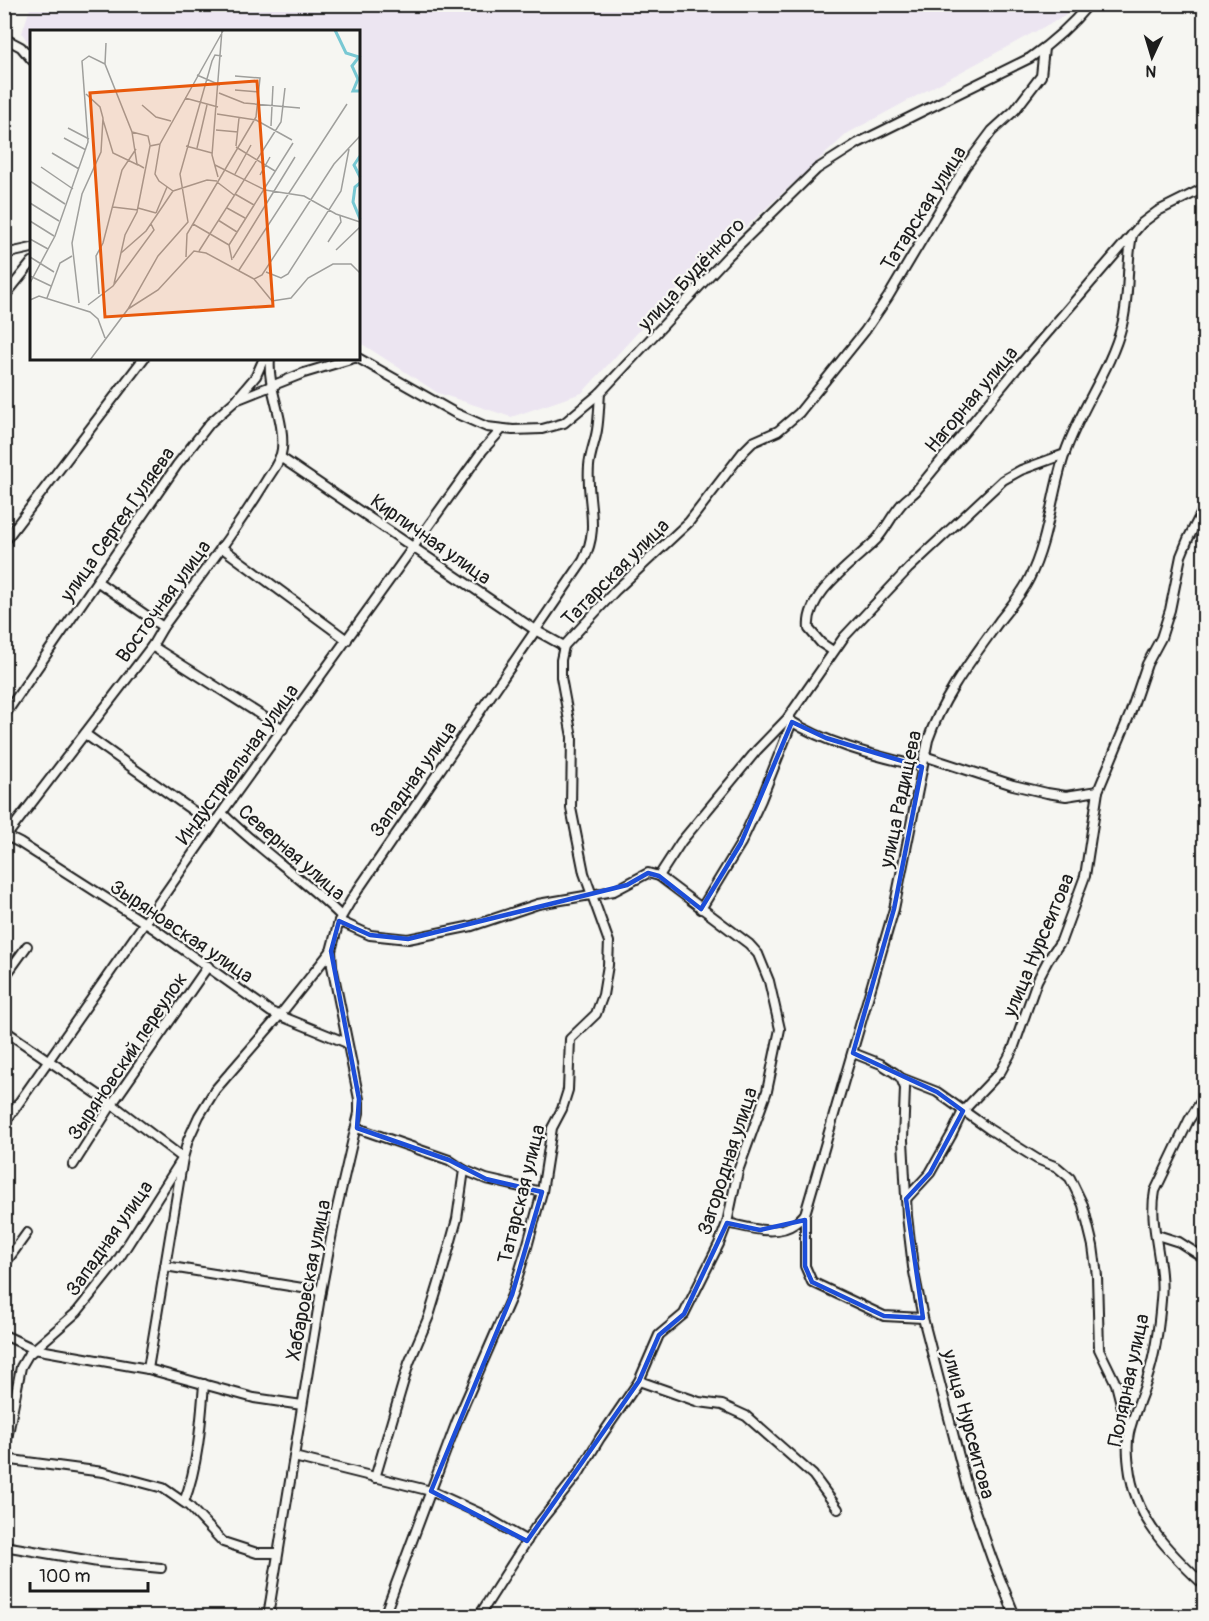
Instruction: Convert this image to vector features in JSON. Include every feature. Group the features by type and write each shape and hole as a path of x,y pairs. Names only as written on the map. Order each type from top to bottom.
{"street":[{"path":"1044,48 1071,26 1089,4"},
{"path":"4,38 21,47 30,58"},
{"name":"улица Будённого","path":"360,359 455,413 488,427 542,429 564,423 600,393 727,257 817,170 858,143 996,75 1044,48"},
{"name":"Татарская улица","path":"384,1617 457,1421 512,1295 542,1192 552,1128 562,1109 568,1090 570,1039 596,1014 603,995 609,942 584,873 571,808 572,737 561,677 564,646 616,590 689,522 753,442 778,431 799,413 865,331 888,297 965,167 992,131 1015,110 1041,76 1044,48"},
{"name":"Нагорная улица","path":"833,651 821,643 809,629 810,612 817,601 844,568 877,539 900,505 922,484 1018,367 1142,223 1158,211 1204,188"},
{"name":"улица Радищева","path":"923,1318 884,1316 812,1282 805,1266 805,1214 894,909 924,756 933,724 946,700 1029,579 1043,545 1065,454 1122,326 1127,300 1129,249 1132,235"},
{"path":"4,251 9,253 30,248"},
{"path":"4,297 30,264"},
{"path":"4,542 142,360"},
{"name":"улица Сергея Гуляева","path":"4,716 177,465 210,423 235,401 256,376 263,360"},
{"path":"270,360 272,388 280,427 282,447 280,457"},
{"path":"235,401 272,388 304,373 347,360"},
{"name":"Западная улица","path":"148,1369 183,1158 199,1116 215,1090 280,1015 331,951 340,919 374,866 591,547 593,533 588,467 597,432 600,393"},
{"name":"Индустриальная улица","path":"4,1124 213,825 483,450 502,429"},
{"path":"701,909 741,843 761,800 789,721 833,651 875,602 1003,480 1021,470 1065,454"},
{"name":"Кирпичная улица","path":"280,457 535,630 564,646"},
{"name":"Восточная улица","path":"5,836 152,646 163,627 254,501 280,457"},
{"name":"улица Нурсеитова","path":"906,1199 930,1173 963,1111 1001,1071 1013,1048 1037,981 1061,941 1071,918 1085,876 1098,792 1130,714 1147,664 1161,638 1170,610 1184,547 1204,508"},
{"path":"221,547 347,640"},
{"path":"98,582 163,627"},
{"path":"152,646 282,729"},
{"path":"789,721 826,738 922,767"},
{"path":"659,876 687,834 757,750 789,721"},
{"name":"Северная улица","path":"85,734 213,825"},
{"path":"924,756 1013,785 1047,793 1066,796 1098,792"},
{"name":"Северная улица","path":"222,813 273,859 328,902 340,919 370,935 408,939 472,926 538,904 614,891 648,873 659,876"},
{"name":"Зыряновская улица","path":"5,836 20,843 144,923 256,1002 280,1015 347,1042"},
{"name":"Загородная улица","path":"479,1617 527,1541 579,1473 639,1381 659,1335 684,1314 695,1294 728,1223 738,1171 767,1091 780,1029 769,981 758,954 749,944 659,876"},
{"path":"4,978 27,946"},
{"name":"Хабаровская улица","path":"268,1615 321,1292 336,1212 357,1128 359,1099 332,966 331,951"},
{"name":"Зыряновский переулок","path":"73,1165 112,1104 208,966"},
{"path":"4,1030 112,1104 183,1158"},
{"path":"853,1053 881,1064 901,1078 938,1092 963,1111 1037,1159 1057,1167 1070,1178 1083,1205 1093,1246 1097,1276 1099,1349 1116,1384 1129,1433"},
{"name":"улица Нурсеитова","path":"901,1078 905,1088 903,1140 906,1199 913,1267 923,1318 968,1491 1015,1617"},
{"name":"Полярная улица","path":"1204,1097 1155,1191 1153,1221 1161,1264 1162,1297 1148,1377 1129,1433 1128,1460 1132,1490 1143,1516 1159,1539 1204,1585"},
{"path":"357,1128 449,1160 464,1170 486,1179 542,1192"},
{"name":"Западная улица","path":"31,1352 77,1312 116,1263 183,1158"},
{"path":"375,1478 409,1363 429,1316 443,1270 457,1219 464,1170"},
{"path":"728,1223 760,1230 785,1228 794,1224 805,1214"},
{"path":"4,1265 27,1233"},
{"path":"1157,1235 1179,1242 1204,1258"},
{"path":"165,1266 321,1292"},
{"path":"4,1335 31,1352 148,1369 255,1398 302,1406"},
{"path":"4,1471 6,1444 21,1367 31,1352"},
{"path":"639,1381 699,1402 722,1405 746,1416 813,1476 838,1509"},
{"path":"184,1502 190,1488 195,1460 204,1384"},
{"path":"294,1457 431,1491 479,1513 527,1541"},
{"path":"5,1459 103,1472 163,1488 184,1502 223,1542 257,1553 277,1553"},
{"path":"4,1546 98,1562 161,1568"},
{"path":"268,1615 277,1617"}],"highlighted area":[{"path":"792,722 826,738 922,767 894,909 853,1053 937,1092 963,1111 930,1173 906,1199 923,1318 884,1316 812,1282 805,1266 805,1220 760,1230 727,1223 684,1314 659,1335 639,1381 527,1541 431,1491 512,1295 542,1192 486,1179 449,1160 357,1128 359,1099 331,951 339,921 370,935 408,939 627,885 648,873 659,876 701,909 741,843"}],"shaded area":[{"path":"31,4 1073,5 1064,16 848,133 674,293 582,393 511,417 438,393 360,343 360,30 30,30 30,45 22,33"}]}
